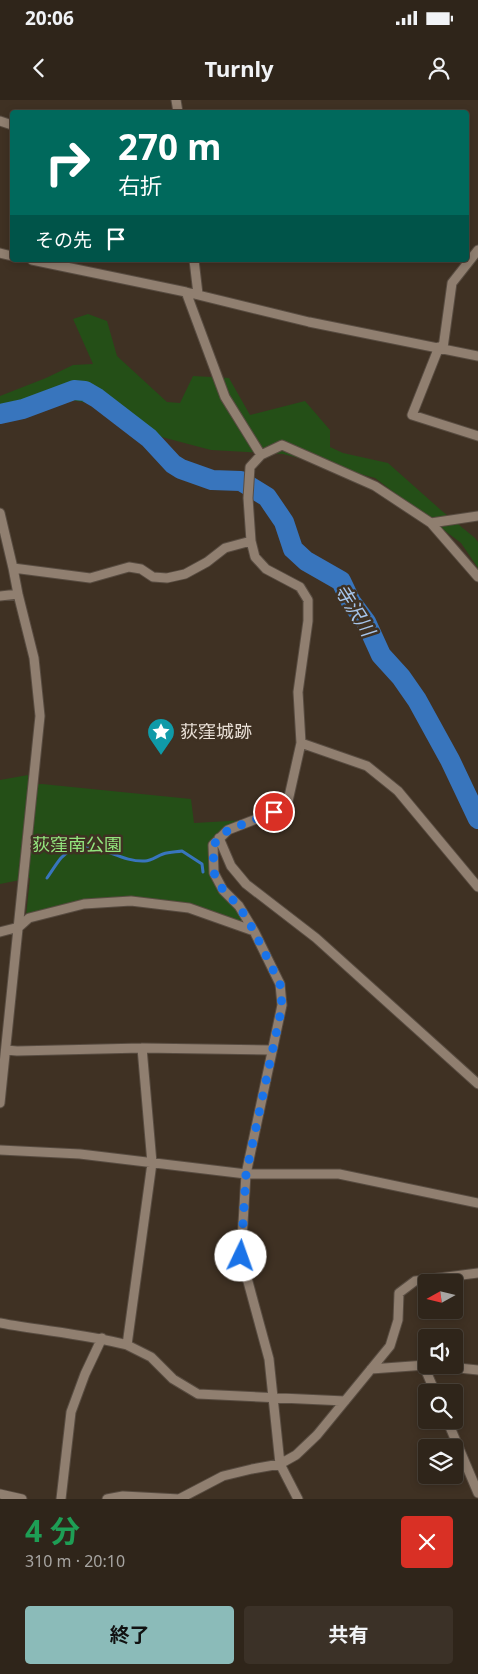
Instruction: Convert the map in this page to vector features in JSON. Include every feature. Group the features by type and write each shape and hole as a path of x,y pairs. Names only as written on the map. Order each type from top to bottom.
{"street":[{"path":"42,262 198,294 309,322 478,356"},
{"path":"194,262 198,294"},
{"path":"465,262 452,283 441,348 412,415 478,436"},
{"path":"186,292 225,397 260,455"},
{"path":"298,1499 280,1464 269,1358 241,1256 246,1174 271,1050 282,1006 280,984 254,931 239,906 223,890 214,873 213,845 218,838 228,830 274,812 288,801 301,743 298,692 308,621 308,600 300,587 266,569 255,557 251,541 248,498 250,467 260,455 282,445 374,486 431,523 478,577"},
{"path":"0,513 34,658 40,716 0,1103"},
{"path":"431,523 478,516"},
{"path":"13,568 90,578 129,567 142,569 153,577 166,578 185,574 207,562 225,548 251,541"},
{"path":"0,596 18,594"},
{"path":"301,743 367,766 398,791 478,887"},
{"path":"218,838 231,866 246,884 316,938 478,1084"},
{"path":"0,932 19,927 29,918 74,906 131,901 189,908 254,931"},
{"path":"6,1050 142,1048 271,1050"},
{"path":"127,1345 152,1163 142,1048"},
{"path":"0,1150 80,1154 246,1174 339,1174 478,1203"},
{"path":"106,1499 123,1496 179,1499 223,1476 280,1464 296,1455 317,1435 390,1346 398,1320 399,1293 414,1280 478,1273"},
{"path":"0,1323 36,1330 102,1338 127,1345 151,1357 173,1379 198,1394 345,1401"},
{"path":"60,1499 71,1412 85,1374 102,1338"},
{"path":"371,1369 418,1366"},
{"path":"463,1369 478,1370"},
{"path":"451,1429 478,1493"},
{"path":"0,1494 22,1499"}],"green space":[{"path":"88,314 107,321 117,356 167,402 180,403 193,376 229,378 250,415 305,401 330,430 330,447 343,453 388,463 475,538 478,542 478,568 461,543 375,478 283,454 211,450 154,435 98,405 66,399 29,411 0,408 0,396 73,365 93,364 73,319"},
{"name":"荻窪南公園","path":"28,775 28,785 42,784 191,799 194,823 247,820 227,827 209,843 211,877 223,896 237,908 243,921 241,924 188,904 128,897 65,904 26,916 30,878 0,884 0,780"}],"waterway":[{"name":"寺沢川","path":"0,414 23,409 74,390 85,391 149,438 173,464 181,469 212,480 241,481 267,497 284,522 293,549 306,561 341,581 351,602 366,622 381,655 401,677 417,700 450,760 478,819"},
{"path":"47,878 61,858 71,850 80,847 91,847 134,860 145,861 165,853 182,851 202,864 203,872"}],"place":[{"name":"荻窪城跡","path":"161,756"}],"route":[{"path":"241,1256 246,1174 271,1050 282,1006 280,984 254,931 239,906 223,890 214,873 213,845 228,830 274,812"}]}
